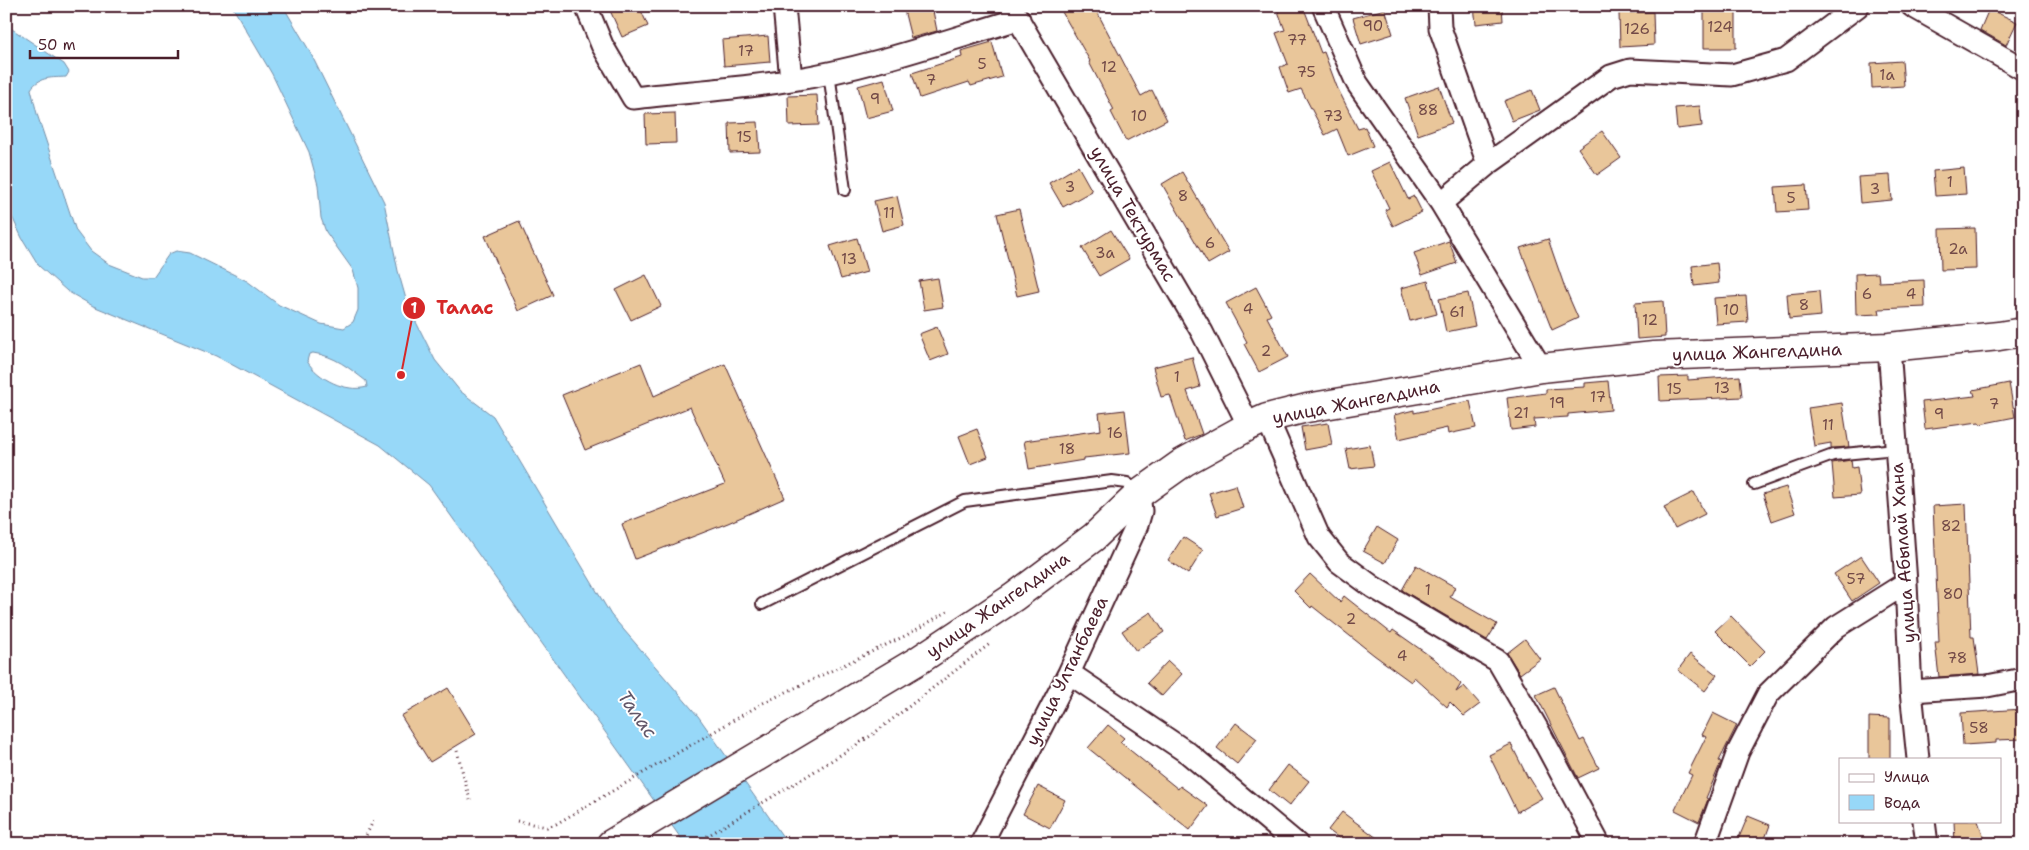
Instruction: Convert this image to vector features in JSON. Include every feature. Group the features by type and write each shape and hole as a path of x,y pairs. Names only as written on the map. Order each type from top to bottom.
{"street":[{"path":"586,6 602,45 633,98 791,80 829,73 884,60 1015,12"},
{"path":"784,6 791,80"},
{"path":"1323,6 1356,83 1441,203 1542,368"},
{"path":"1438,6 1440,28 1488,164"},
{"path":"1441,203 1488,164 1611,76 1630,70 1732,75 1786,60 1858,6"},
{"path":"1912,6 2023,69"},
{"name":"улица Тектурмас","path":"1015,12 1202,332 1258,422 1320,537 1339,562 1373,587 1498,661 1538,730 1599,844"},
{"name":"улица Жангелдина","path":"611,844 919,660 1014,597 1094,537 1139,494 1184,462 1258,422 1307,408 1542,368 1654,356 1889,347 2023,332"},
{"name":"улица Абылай Хана","path":"1889,347 1918,758"},
{"name":"улица Ултанбаева","path":"981,844 1069,673 1138,525 1141,511 1139,494"},
{"path":"1705,844 1738,752 1768,694 1836,627 1906,582"},
{"path":"1069,673 1188,753 1297,844"},
{"path":"1912,691 1987,686 2023,679"},
{"path":"1924,822 1928,844"}],"lane":[{"path":"829,73 845,190"},
{"path":"1754,484 1833,455 1896,449"},
{"path":"762,604 965,502 1112,481 1127,483 1139,494"}],"path":[{"path":"517,821 547,827 556,824 763,702 907,635 949,610"},
{"path":"457,751 470,800"},
{"path":"694,844 807,776"},
{"path":"362,844 375,817"}],"water":[{"path":"232,6 283,6 309,50 384,202 398,271 408,306 435,360 460,391 493,416 611,615 698,716 788,844 685,844 429,485 380,445 216,356 93,306 67,291 39,266 22,238 6,204 6,25 64,64 69,72 66,77 42,80 31,89 37,114 76,231 91,251 109,264 142,277 153,277 169,254 176,251 190,253 247,281 279,305 321,324 344,328 353,322 358,310 358,288 353,270 326,232 321,218 318,185 309,152 272,74","holes":["309,354 321,355 348,367 366,381 367,387 350,388 325,379 307,361"]}],"building":[{"path":"608,6 639,6 648,26 622,37"},
{"path":"932,6 937,31 911,38 904,10"},
{"path":"1073,6 1094,6 1141,96 1152,90 1167,120 1126,141 1111,112 1114,110 1090,61 1062,12"},
{"path":"1276,6 1303,6 1321,53 1324,52 1337,87 1358,129 1365,127 1373,146 1348,156 1337,129 1325,135 1301,89 1289,93 1280,67 1288,64 1276,33 1285,30"},
{"path":"1474,6 1502,6 1503,21 1476,24"},
{"path":"1704,6 1736,6 1736,48 1704,48"},
{"path":"1385,9 1393,34 1361,44 1353,18"},
{"path":"1989,9 2017,22 2006,45 1980,30"},
{"path":"1653,12 1654,45 1620,47 1619,13"},
{"path":"768,36 770,62 724,66 722,40"},
{"path":"992,42 1002,77 971,86 969,82 920,98 912,73 962,57 961,51"},
{"path":"1902,61 1904,86 1872,88 1871,63"},
{"path":"884,79 893,111 866,118 858,86"},
{"path":"1439,86 1452,123 1418,135 1405,98"},
{"path":"1532,90 1540,110 1512,121 1504,101"},
{"path":"817,95 819,125 789,126 788,96"},
{"path":"1700,106 1702,126 1677,129 1675,108"},
{"path":"675,113 676,143 646,144 645,114"},
{"path":"758,122 760,152 730,153 729,123"},
{"path":"1602,131 1621,158 1597,175 1578,148"},
{"path":"1390,162 1408,199 1414,196 1422,212 1393,226 1385,210 1389,208 1371,171"},
{"path":"1078,166 1092,191 1063,207 1049,183"},
{"path":"1964,168 1966,194 1935,196 1933,171"},
{"path":"1182,172 1229,252 1208,264 1162,184"},
{"path":"1890,175 1892,200 1860,203 1858,177"},
{"path":"1806,185 1808,210 1777,212 1775,187"},
{"path":"897,196 904,225 882,231 874,201"},
{"path":"1019,209 1039,291 1017,296 997,214"},
{"path":"519,221 553,295 518,311 485,236"},
{"path":"1975,228 1976,269 1941,270 1940,229"},
{"path":"1111,230 1129,259 1099,276 1082,248"},
{"path":"857,238 867,272 841,279 830,246"},
{"path":"1548,239 1565,288 1578,318 1552,330 1520,248"},
{"path":"1449,241 1457,263 1422,275 1414,253"},
{"path":"1717,263 1719,283 1694,286 1692,266"},
{"path":"1878,273 1879,282 1924,280 1925,307 1879,309 1880,314 1856,315 1855,274"},
{"path":"646,275 661,306 631,320 616,290"},
{"path":"938,278 943,307 924,310 919,281"},
{"path":"1428,281 1437,314 1410,321 1401,288"},
{"path":"1256,287 1271,315 1267,317 1288,357 1259,372 1244,344 1247,342 1226,303"},
{"path":"1819,291 1821,316 1789,319 1787,294"},
{"path":"1468,293 1475,326 1446,332 1439,299"},
{"path":"1746,296 1748,322 1716,324 1714,298"},
{"path":"1663,301 1665,337 1637,339 1635,303"},
{"path":"937,327 948,354 930,361 919,334"},
{"path":"1192,357 1200,387 1187,391 1202,434 1185,441 1170,395 1161,397 1153,367"},
{"path":"641,363 654,396 725,364 785,498 728,523 635,559 622,524 725,484 690,407 585,450 562,395"},
{"path":"1688,376 1688,380 1740,376 1742,397 1660,401 1659,377"},
{"path":"1608,381 1611,410 1568,414 1568,417 1534,419 1535,427 1511,430 1507,398 1546,393 1546,389 1585,387 1585,383"},
{"path":"2009,383 2015,417 1980,424 1979,422 1925,429 1922,402 1975,396 1973,390"},
{"path":"1470,401 1476,428 1448,434 1447,428 1399,439 1394,415 1414,410 1414,413"},
{"path":"1842,403 1849,447 1831,448 1831,443 1814,446 1808,408"},
{"path":"1125,410 1130,453 1084,458 1084,460 1029,469 1024,441 1101,430 1099,413"},
{"path":"1328,423 1332,445 1305,450 1301,427"},
{"path":"977,429 988,457 970,464 959,436"},
{"path":"1370,445 1374,466 1350,469 1346,449"},
{"path":"1851,460 1852,468 1857,467 1860,495 1835,497 1832,463"},
{"path":"1236,485 1243,508 1217,516 1209,493"},
{"path":"1786,487 1795,513 1772,521 1763,494"},
{"path":"1694,492 1705,514 1675,529 1664,507"},
{"path":"1966,504 1971,637 1974,637 1979,674 1939,677 1935,642 1939,642 1933,506"},
{"path":"1377,527 1398,540 1385,563 1363,551"},
{"path":"1183,537 1203,550 1188,574 1168,560"},
{"path":"1861,556 1879,583 1852,601 1834,574"},
{"path":"1416,565 1455,587 1450,597 1497,624 1487,640 1402,590"},
{"path":"1310,574 1340,602 1344,596 1391,633 1393,630 1437,661 1461,684 1456,692 1464,686 1480,704 1464,716 1450,702 1447,707 1414,677 1411,682 1312,606 1311,608 1294,591"},
{"path":"1151,612 1164,632 1136,651 1122,631"},
{"path":"1731,616 1765,651 1750,666 1715,631"},
{"path":"1525,639 1540,659 1520,674 1507,653"},
{"path":"1690,654 1717,675 1705,691 1678,670"},
{"path":"1168,661 1182,674 1162,696 1147,683"},
{"path":"1554,687 1580,741 1584,739 1599,768 1578,778 1536,695"},
{"path":"448,688 476,734 430,762 401,716"},
{"path":"2023,709 2023,739 1996,740 1996,743 1963,745 1961,713"},
{"path":"1713,713 1737,725 1719,761 1721,762 1706,798 1708,799 1699,822 1675,810 1692,775 1688,773 1706,737 1702,735"},
{"path":"1869,717 1890,718 1890,758 1869,758"},
{"path":"1236,723 1257,739 1237,764 1217,748"},
{"path":"1108,725 1124,738 1120,742 1178,789 1180,786 1208,806 1190,830 1088,748"},
{"path":"1511,744 1528,778 1542,798 1517,812 1489,755"},
{"path":"1288,765 1309,781 1289,806 1269,790"},
{"path":"1038,786 1065,800 1050,828 1023,814"},
{"path":"1342,812 1385,844 1347,844 1328,830"},
{"path":"1748,816 1770,825 1763,844 1748,844 1738,840"},
{"path":"1954,822 1978,822 1986,844 1955,844"}],"place":[{"name":"Талас","path":"401,375"}]}
